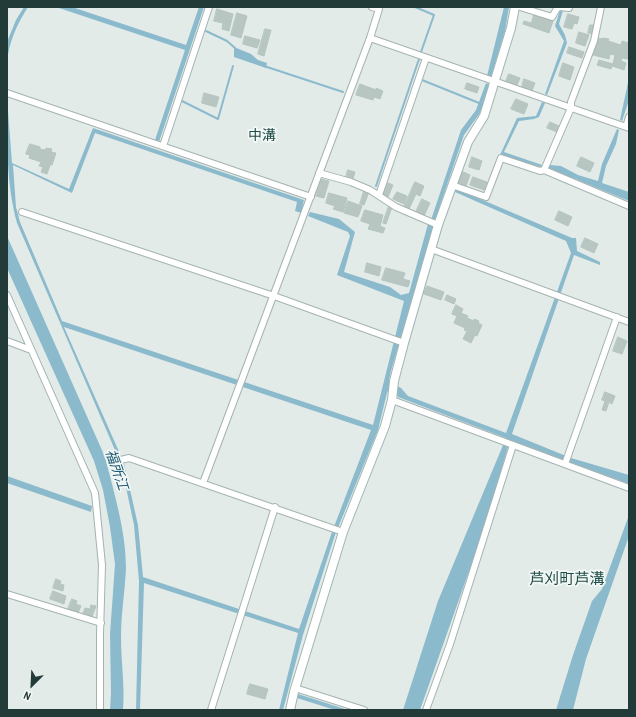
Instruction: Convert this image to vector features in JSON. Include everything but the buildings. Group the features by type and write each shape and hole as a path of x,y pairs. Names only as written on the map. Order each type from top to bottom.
{"street":[{"path":"163,146 209,7"},
{"path":"203,482 370,38 380,8 372,7"},
{"path":"290,710 295,688 343,532 385,426 394,381 404,343 438,225 468,142 484,116 511,28 515,7"},
{"path":"520,7 552,17 559,7 569,8"},
{"path":"544,170 571,108 571,102 594,42 601,7"},
{"path":"370,38 627,128 629,117"},
{"path":"379,195 426,58"},
{"path":"7,93 311,197"},
{"path":"452,185 486,198 501,158 540,171 544,170 629,206"},
{"path":"320,174 351,182 370,190 396,207 438,225"},
{"path":"22,212 274,296 404,343"},
{"path":"431,249 629,322"},
{"path":"7,295 95,493 102,565 100,710"},
{"path":"565,464 617,317"},
{"path":"7,341 31,350"},
{"path":"392,396 509,443 629,488"},
{"path":"426,710 450,644 509,443"},
{"path":"117,461 129,458 203,482 330,526 343,532"},
{"path":"211,710 275,507"},
{"path":"7,594 101,623"},
{"path":"295,688 364,710"}],"water":[{"path":"24,7 28,7 14,33 7,62 7,42 16,20"},
{"path":"56,7 72,7 186,45 199,7 204,7 159,142 155,140 185,50"},
{"path":"504,7 509,7 505,31 491,77 487,76"},
{"path":"561,7 564,7 559,24 565,35 567,43 547,95 545,94 564,41 555,26"},
{"path":"234,47 251,54 258,60 267,63 266,68 234,57"},
{"path":"629,78 629,100 622,121 620,120"},
{"path":"486,83 490,85 480,113 464,135 435,220 431,220 461,130 476,110"},
{"path":"7,98 12,163 69,189 93,128 304,200 301,213 295,211 297,202 95,133 72,193 13,165 16,207 20,222 62,321 373,425 404,301 337,275 350,236 348,232 308,216 310,212 339,219 355,232 344,272 390,287 401,295 409,293 428,224 432,226 433,228 389,381 401,388 408,396 506,433 571,253 566,241 455,192 456,189 572,238 576,238 577,251 600,262 600,265 574,255 512,434 571,458 629,475 629,484 510,440 486,523 420,710 403,710 438,601 506,438 398,397 396,392 389,388 378,430 335,535 303,635 283,710 279,710 298,633 144,583 140,710 136,710 139,581 134,525 121,464 17,223 13,208 9,177","holes":["64,327 371,430 332,532 299,629 143,577 138,525 124,463"]},
{"path":"542,102 545,103 539,117 519,121 504,152 542,165 541,167 500,155 517,118 536,116"},
{"path":"617,129 619,130 616,144 606,166 602,183 629,192 629,201 548,168 550,165 561,166 578,175 598,181 602,164"},
{"path":"7,236 105,457 116,498 124,540 126,568 121,628 124,692 123,710 110,710 110,634 115,564 103,490 94,461 7,268"},
{"path":"7,476 92,506 91,512 7,483"},
{"path":"629,515 629,536 586,659 573,710 556,710 592,601 602,589"},
{"path":"298,694 348,710 335,710 297,698"}],"waterway":[{"path":"415,7 434,15 421,52"},
{"path":"206,31 227,41 235,48"},
{"path":"376,186 419,59"},
{"path":"182,101 218,119 233,66"},
{"path":"264,66 343,92"},
{"path":"422,80 479,103"}],"district":[{"name":"中溝","path":"262,136"},
{"name":"芦刈町芦溝","path":"567,580"}],"water label":[{"name":"福所江","path":"116,470"}]}
